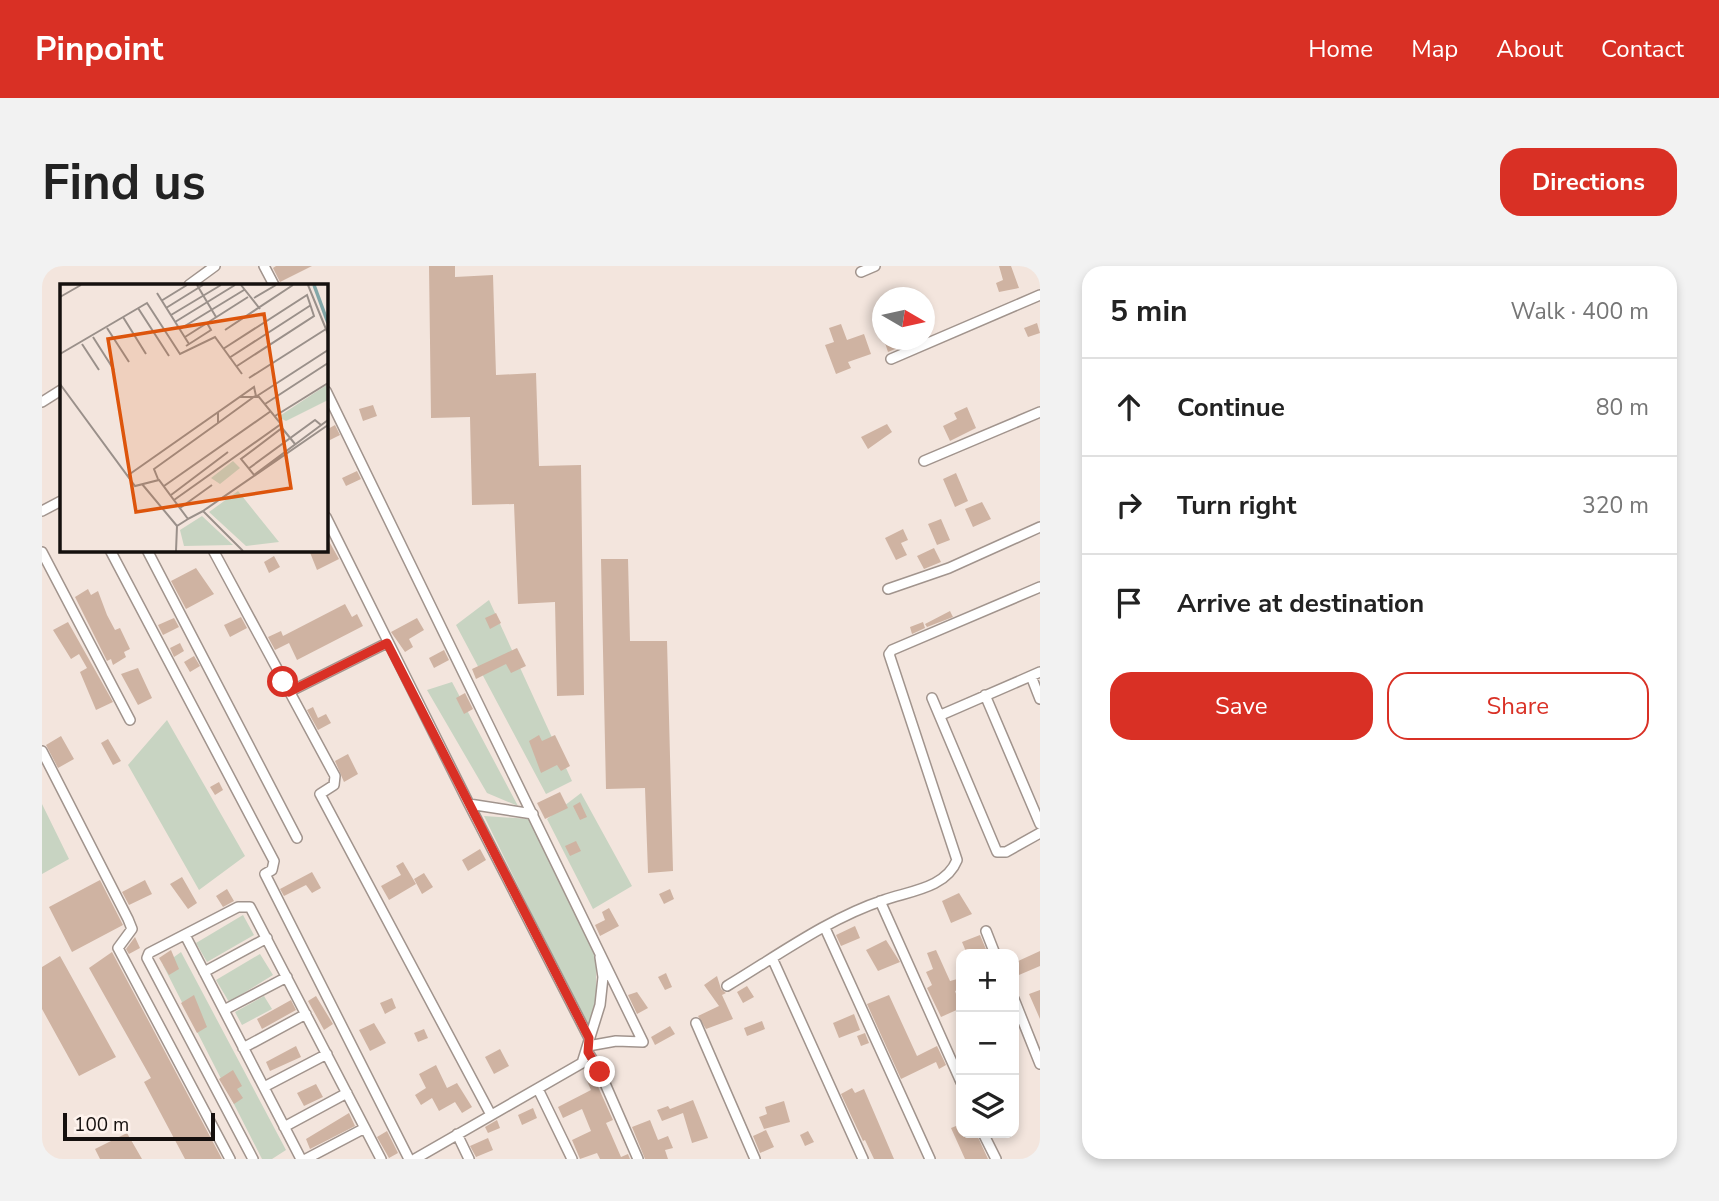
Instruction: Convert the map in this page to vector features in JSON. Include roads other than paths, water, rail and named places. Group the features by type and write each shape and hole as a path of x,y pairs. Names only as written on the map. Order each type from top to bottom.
{"street":[{"path":"190,284 215,266"},
{"path":"264,266 273,284"},
{"path":"861,272 875,266"},
{"path":"891,359 1040,295"},
{"path":"42,402 60,391"},
{"path":"327,393 643,1042 616,1041 588,1045"},
{"path":"924,461 1040,412"},
{"path":"42,511 60,501"},
{"path":"327,519 588,1045 638,1159"},
{"path":"888,589 949,568 1040,527"},
{"path":"111,551 274,861 272,870 265,874 409,1159"},
{"path":"148,551 297,838"},
{"path":"214,551 335,776 334,785 320,794 490,1114"},
{"path":"42,552 130,720"},
{"path":"727,986 825,928 880,901 938,882 949,874 957,860 912,728 890,651 1040,587"},
{"path":"289,692 387,643"},
{"path":"941,715 1035,674 1040,699"},
{"path":"985,695 1040,824"},
{"path":"932,698 997,852 1006,852 1040,834"},
{"path":"42,751 130,923 132,929 118,948 230,1159"},
{"path":"469,804 533,814"},
{"path":"880,901 958,1075"},
{"path":"253,1159 148,964 149,953 237,907 246,906 250,907 267,938 381,1159"},
{"path":"825,928 930,1159"},
{"path":"986,931 994,949"},
{"path":"185,935 284,1127 304,1159 365,1128"},
{"path":"204,971 267,938"},
{"path":"415,1159 582,1063 600,1005 603,977 599,948"},
{"path":"773,960 863,1159"},
{"path":"224,1010 287,977"},
{"path":"1019,1012 1040,1064"},
{"path":"243,1048 306,1014"},
{"path":"696,1023 755,1159"},
{"path":"264,1087 327,1054"},
{"path":"538,1089 571,1159"},
{"path":"284,1127 347,1093"},
{"path":"457,1134 469,1159"},
{"path":"986,1138 996,1159"}]}
